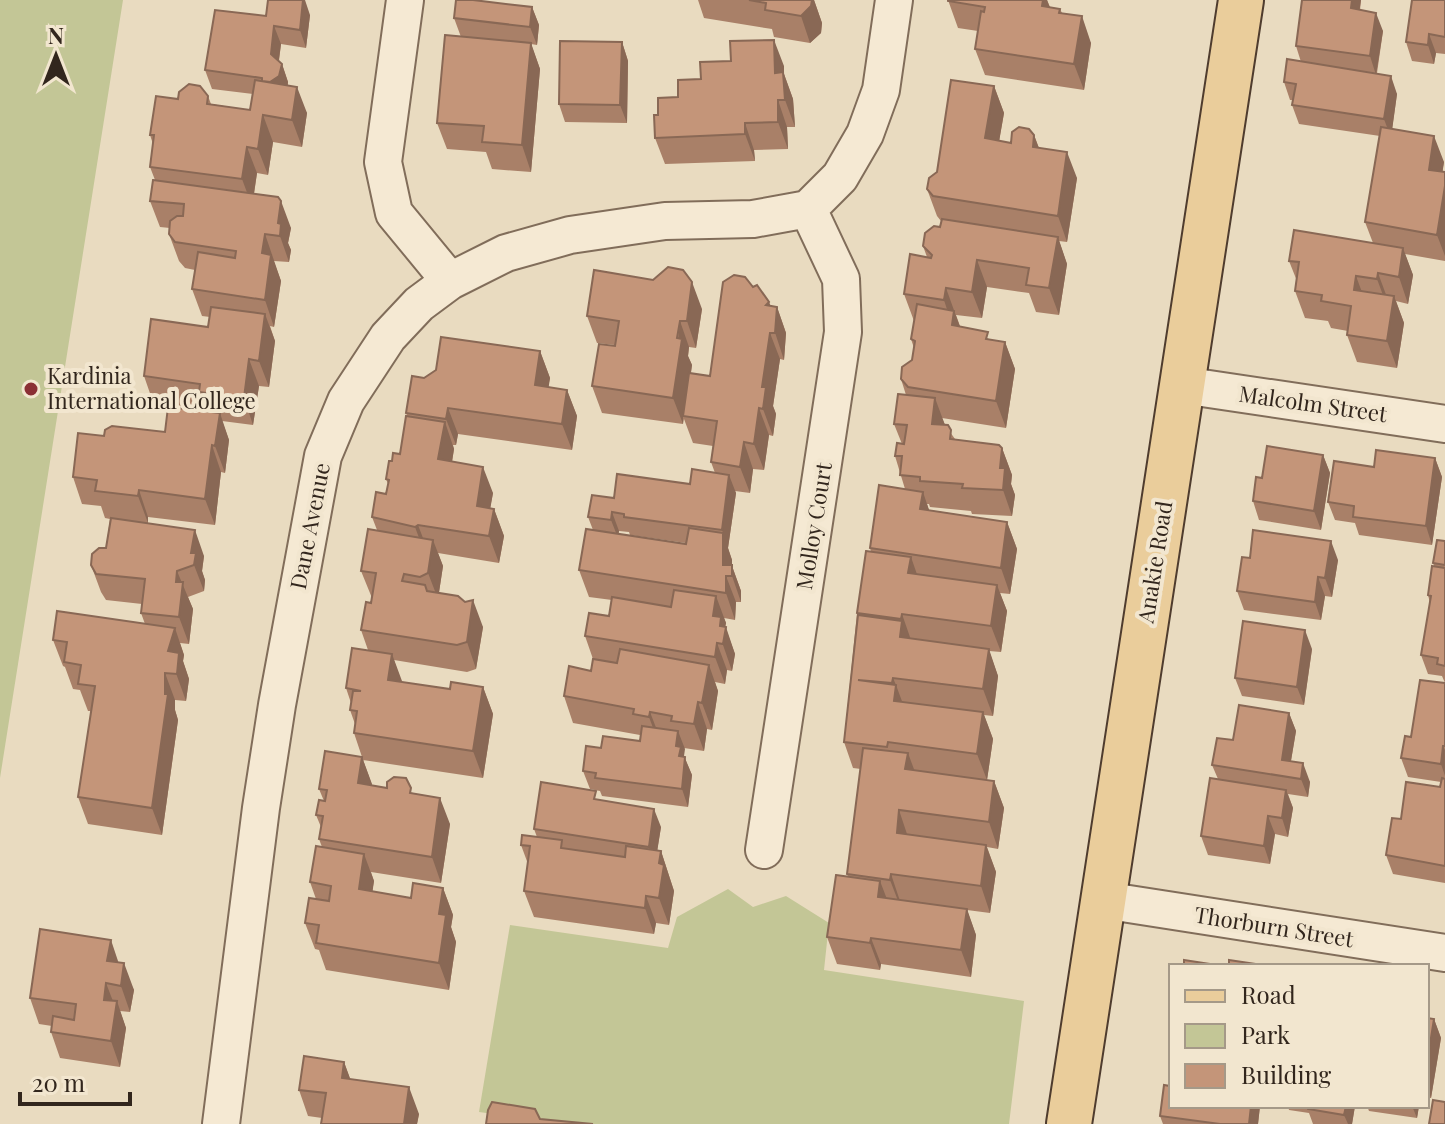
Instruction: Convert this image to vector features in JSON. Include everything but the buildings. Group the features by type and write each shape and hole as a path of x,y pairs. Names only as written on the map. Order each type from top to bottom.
{"main road":[{"name":"Anakie Road","path":"1069,1124 1241,0"}],"street":[{"path":"405,0 383,162 394,213 450,281"},
{"path":"808,209 840,177 865,134 881,90 894,0"},
{"name":"Dane Avenue","path":"221,1124 263,793 323,456 346,401 388,337 419,304 450,281 506,253 570,235 665,221 753,219 808,209"},
{"name":"Molloy Court","path":"764,850 843,332 841,279 808,209"},
{"name":"Malcolm Street","path":"1182,385 1445,424"},
{"name":"Thorburn Street","path":"1103,900 1445,953"}],"green space":[{"name":"Kardinia International College","path":"0,0 123,0 0,778"},
{"path":"728,889 753,907 786,896 829,923 824,970 1024,1001 1009,1124 566,1124 479,1112 510,925 668,948 677,917"}],"place":[{"name":"Kardinia International College","path":"31,389"}]}
